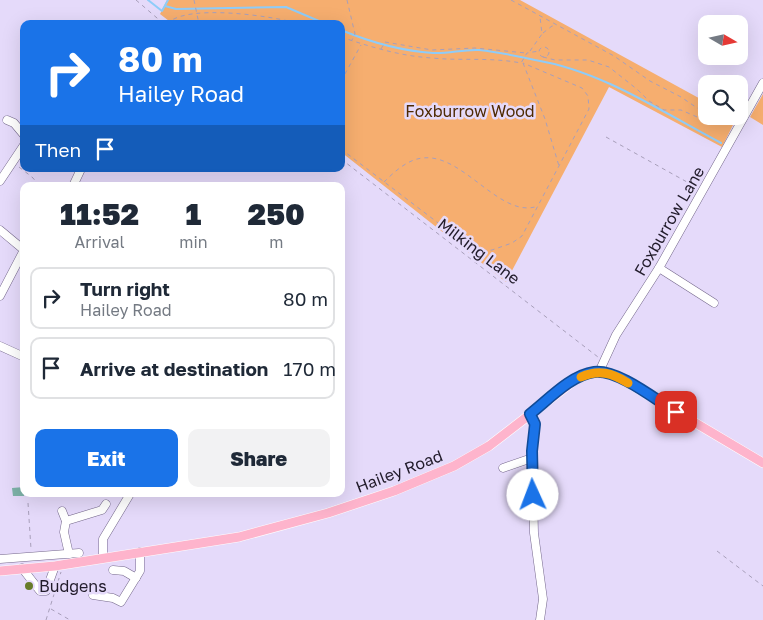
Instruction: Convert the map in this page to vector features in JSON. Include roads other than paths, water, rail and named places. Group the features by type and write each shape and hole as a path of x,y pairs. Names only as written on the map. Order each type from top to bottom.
{"main road":[{"name":"Hailey Road","path":"3,570 59,565 261,532 394,491 454,466 489,446 576,379 599,372"},
{"path":"599,372 618,377 763,463"}],"street":[{"name":"Foxburrow Lane","path":"599,372 616,336 659,268 763,83"},
{"path":"7,120 14,123 20,130"},
{"path":"0,181 20,150"},
{"path":"0,230 20,247"},
{"path":"0,296 20,258"},
{"path":"659,268 714,303"},
{"path":"0,346 20,356"},
{"path":"530,414 535,424 532,458 534,533 543,599 540,620"},
{"path":"502,468 532,458"},
{"path":"103,558 103,539 128,497"},
{"path":"66,521 102,510 106,504"},
{"path":"62,511 66,521 64,532 69,554"},
{"path":"93,595 113,598 121,602 140,571 140,552"},
{"path":"3,570 2,559 79,553"},
{"path":"22,568 40,591 46,591 59,565"},
{"path":"113,570 124,571 136,578"}],"waterway":[{"path":"148,0 162,11 168,0"},
{"path":"165,6 176,9 286,7 317,20"},
{"path":"345,31 375,42 421,52 439,53 479,50 560,65 584,73 631,94 721,143"}],"place":[{"name":"Budgens","path":"29,586"}],"park label":[{"name":"Foxburrow Wood","path":"470,111"}]}
